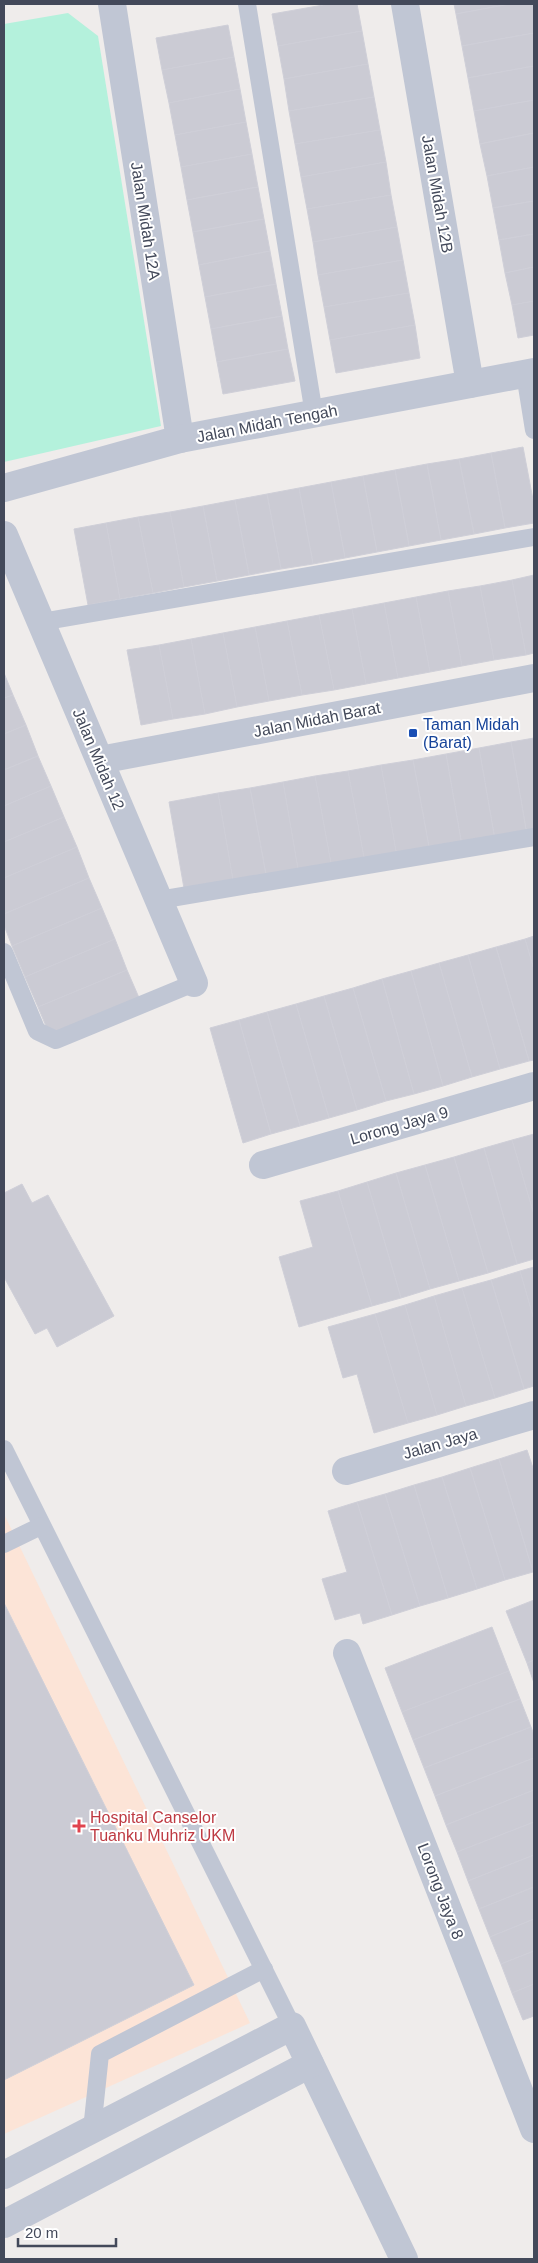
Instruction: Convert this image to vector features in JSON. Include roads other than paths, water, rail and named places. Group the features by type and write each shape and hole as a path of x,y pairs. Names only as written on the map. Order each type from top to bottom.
{"street":[{"name":"Jalan Midah 12A","path":"112,4 180,439"},
{"name":"Jalan Midah 12B","path":"406,4 470,384"},
{"name":"Jalan Midah Tengah","path":"4,488 180,439 530,373"},
{"name":"Jalan Midah 12","path":"4,535 194,983"},
{"name":"Jalan Midah Barat","path":"100,760 534,678"},
{"name":"Lorong Jaya 9","path":"263,1165 534,1086"},
{"name":"Jalan Jaya","path":"346,1471 534,1415"},
{"name":"Lorong Jaya 8","path":"347,1653 534,2129"},
{"path":"4,2175 292,2026 404,2259"},
{"path":"4,2224 310,2064"}],"lane":[{"path":"247,4 314,414"},
{"path":"530,373 534,430"},
{"path":"41,622 534,537"},
{"path":"159,900 534,838"},
{"path":"4,952 36,1030 56,1040 194,983"},
{"path":"4,1449 292,2026"},
{"path":"4,1544 41,1526"},
{"path":"92,2130 100,2054 264,1969"}],"place":[{"name":"Taman Midah (Barat)","path":"413,733"},
{"name":"Hospital Canselor Tuanku Muhriz UKM","path":"79,1826"}]}
